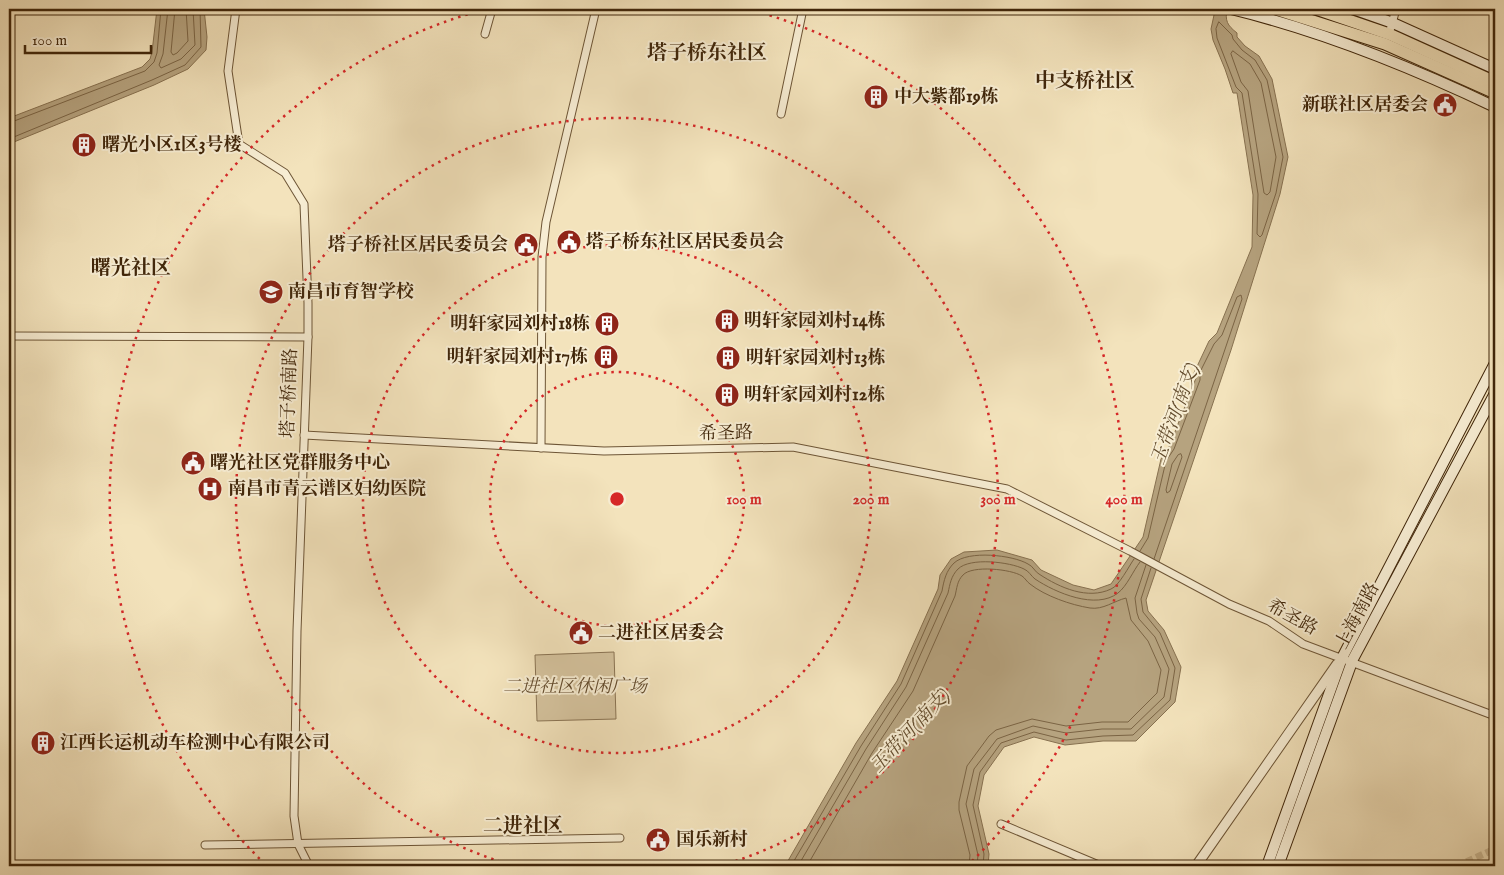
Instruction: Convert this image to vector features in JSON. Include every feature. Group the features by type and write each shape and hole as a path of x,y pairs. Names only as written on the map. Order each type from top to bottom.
{"main road":[{"path":"1231,9 1260,16 1355,47 1495,107"},
{"path":"1275,9 1385,44 1495,92"},
{"path":"1316,9 1391,28 1495,69"},
{"path":"1353,9 1495,82"},
{"name":"上海南路","path":"1267,866 1347,660 1495,363"},
{"name":"上海南路","path":"1278,866 1347,660 1495,393"}],"street":[{"name":"塔子桥南路","path":"236,9 228,71 239,144 284,172 304,204 308,337 297,631 294,816 298,844 309,866"},
{"path":"484,34 492,9"},
{"path":"541,448 542,257 546,222 596,9"},
{"path":"781,114 803,9"},
{"path":"1391,28 1396,9"},
{"path":"9,336 308,337"},
{"name":"希圣路","path":"304,435 604,451 793,447 1007,489 1130,551 1229,604 1269,621 1303,644 1495,716"},
{"name":"上海南路","path":"1196,866 1347,660"},
{"path":"1001,824 1101,866"},
{"path":"205,845 620,838"}],"green space":[{"name":"二进社区休闲广场","path":"614,652 616,719 537,721 535,655"}],"water":[{"path":"157,9 204,9 207,37 206,50 188,69 154,85 9,144 9,118 142,67 150,59 152,52"},
{"name":"玉带河(南支)","path":"1208,9 1227,9 1226,17 1229,25 1237,33 1237,37 1245,46 1259,56 1272,79 1288,157 1280,194 1231,350 1146,600 1148,611 1164,630 1181,667 1175,702 1136,741 1103,741 1065,745 1034,737 1004,747 984,775 978,806 989,854 988,866 785,866 856,743 897,681 938,589 940,575 951,559 964,552 997,550 1032,560 1041,570 1073,585 1094,590 1111,584 1143,537 1161,459 1169,447 1196,378 1193,375 1209,341 1217,333 1252,247 1253,195 1237,93 1233,93 1213,40 1211,29 1214,15"}],"tunnel":[{"path":"1457,866 1495,849"}],"place":[{"name":"中大紫都19栋","path":"876,97"},
{"name":"新联社区居委会","path":"1445,105"},
{"name":"曙光小区1区3号楼","path":"84,145"},
{"name":"塔子桥东社区居民委员会","path":"569,242"},
{"name":"塔子桥社区居民委员会","path":"526,245"},
{"name":"南昌市育智学校","path":"271,292"},
{"name":"明轩家园刘村14栋","path":"727,321"},
{"name":"明轩家园刘村18栋","path":"607,324"},
{"name":"明轩家园刘村17栋","path":"606,357"},
{"name":"明轩家园刘村13栋","path":"728,358"},
{"name":"明轩家园刘村12栋","path":"727,395"},
{"name":"曙光社区党群服务中心","path":"193,463"},
{"name":"南昌市青云谱区妇幼医院","path":"210,489"},
{"name":"二进社区居委会","path":"581,633"},
{"name":"江西长运机动车检测中心有限公司","path":"43,743"},
{"name":"国乐新村","path":"658,840"}],"district":[{"name":"塔子桥东社区","path":"707,53"},
{"name":"中支桥社区","path":"1085,81"},
{"name":"曙光社区","path":"131,268"},
{"name":"二进社区","path":"523,826"}]}
